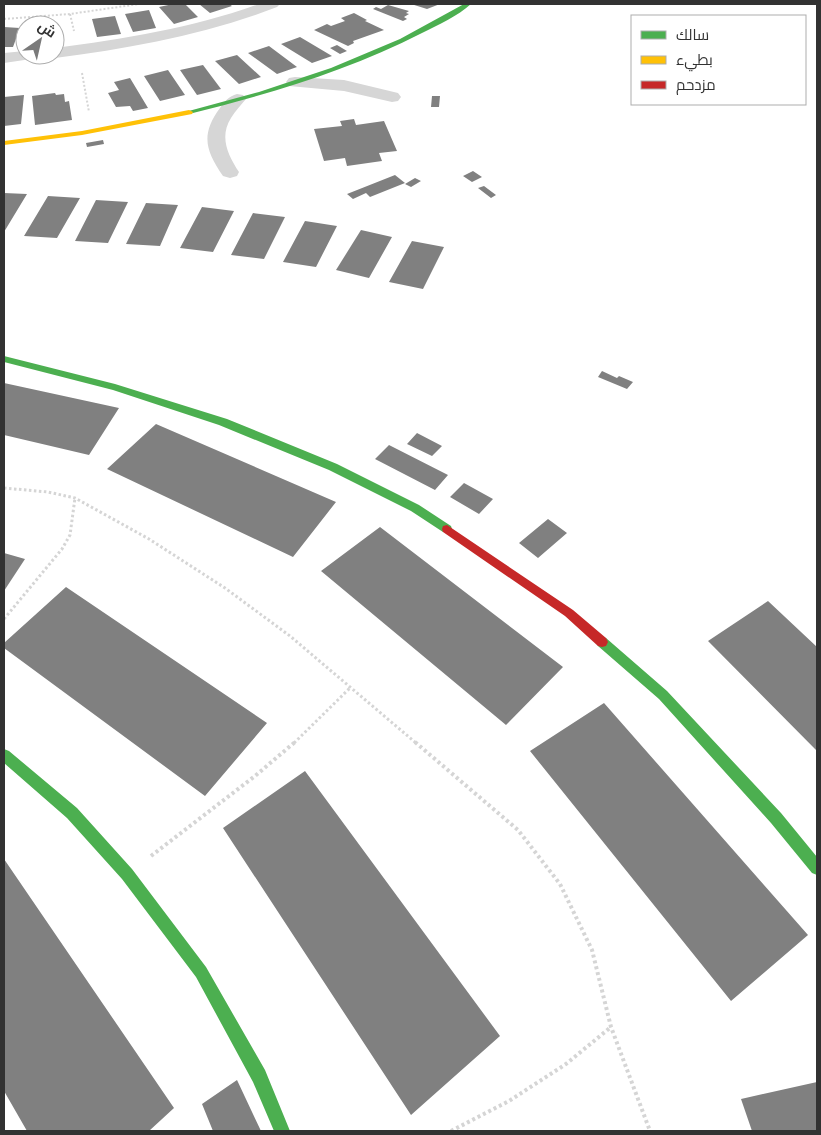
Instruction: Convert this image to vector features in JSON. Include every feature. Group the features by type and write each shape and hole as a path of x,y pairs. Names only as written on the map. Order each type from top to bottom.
{"street":[{"path":"65,52 167,35 217,22 272,4"},
{"path":"4,143 93,132 187,113 295,82 393,45 468,4"},
{"path":"295,82 346,85 392,97"},
{"path":"230,172 219,157 215,142 217,127 224,112 237,99"},
{"path":"4,359 114,387 223,422 333,467 415,508 569,613 663,695 776,818 817,868"},
{"path":"4,755 72,814 127,874 201,972 259,1076 282,1131"}],"path":[{"path":"4,20 70,14 139,4"},
{"path":"82,73 93,132"},
{"path":"4,488 48,492 75,498 149,539 225,588 290,636 518,830 560,884 592,950 611,1027 650,1131"},
{"path":"4,619 62,549 70,536 75,498"},
{"path":"127,874 269,765 311,730 351,688"},
{"path":"451,1131 510,1100 558,1069 611,1027"}],"building":[{"path":"185,4 198,17 174,24 159,7"},
{"path":"199,4 229,4 232,6 210,13"},
{"path":"411,4 440,4 427,9"},
{"path":"388,5 409,11 406,13 409,14 404,17 407,19 403,21 373,9 376,7 381,9"},
{"path":"149,10 156,28 133,32 125,14"},
{"path":"354,13 367,20 365,21 384,30 353,41 354,43 348,46 314,30 327,24 331,26 345,21 341,18"},
{"path":"115,16 121,34 97,37 92,19"},
{"path":"4,27 15,28 13,47 4,47"},
{"path":"300,37 332,56 312,63 281,44"},
{"path":"337,45 347,51 340,54 330,48"},
{"path":"269,46 297,67 277,74 248,53"},
{"path":"237,55 261,77 239,84 215,61"},
{"path":"203,65 221,89 197,95 180,70"},
{"path":"168,70 185,95 160,101 144,76"},
{"path":"130,78 148,108 133,111 130,106 116,107 108,93 119,90 114,82"},
{"path":"55,93 56,95 64,94 65,102 69,101 72,120 35,125 32,96"},
{"path":"24,95 21,124 4,126 4,97"},
{"path":"432,96 440,96 439,107 431,107"},
{"path":"354,119 356,125 384,121 397,151 379,153 382,161 347,166 345,158 324,161 314,129 342,126 340,121"},
{"path":"103,140 104,144 87,147 86,143"},
{"path":"473,171 482,177 472,182 463,176"},
{"path":"395,175 405,183 370,197 366,193 353,199 347,194"},
{"path":"415,178 421,181 411,187 405,184"},
{"path":"484,186 496,195 491,198 478,188"},
{"path":"4,193 27,194 4,232"},
{"path":"48,196 80,198 57,238 24,236"},
{"path":"96,200 128,202 108,243 75,241"},
{"path":"146,203 178,205 160,246 126,244"},
{"path":"202,207 234,211 213,252 180,248"},
{"path":"253,213 285,217 264,259 231,255"},
{"path":"305,221 337,226 316,267 283,262"},
{"path":"361,230 392,237 369,278 336,270"},
{"path":"412,241 444,247 423,289 389,282"},
{"path":"602,371 617,378 619,376 633,382 627,389 598,377"},
{"path":"4,383 119,408 89,455 4,435"},
{"path":"156,424 336,502 293,557 107,469"},
{"path":"417,433 442,446 432,456 407,444"},
{"path":"389,445 448,475 435,490 375,459"},
{"path":"464,483 493,499 479,514 450,497"},
{"path":"548,519 567,533 538,558 519,543"},
{"path":"380,527 563,667 506,725 321,571"},
{"path":"4,553 25,559 4,591"},
{"path":"66,587 267,723 205,796 4,648 4,643"},
{"path":"768,601 817,647 817,751 708,641"},
{"path":"604,703 808,935 731,1001 530,751"},
{"path":"305,771 500,1036 411,1115 223,828"},
{"path":"4,859 174,1108 149,1131 27,1131 4,1091"},
{"path":"237,1080 261,1131 213,1131 202,1104"},
{"path":"817,1082 817,1131 752,1131 741,1099"}],"traffic: fast":[{"path":"189,112 261,93 333,70 402,40 468,4"},
{"path":"4,359 115,387 223,422 333,467 415,508 447,529"},
{"path":"602,642 663,695 776,818 817,868"},
{"path":"4,755 72,813 127,874 201,972 259,1076 282,1131"}],"traffic: slow":[{"path":"4,143 82,133 189,112"}],"traffic: jam":[{"path":"447,529 569,613 602,642"}]}
